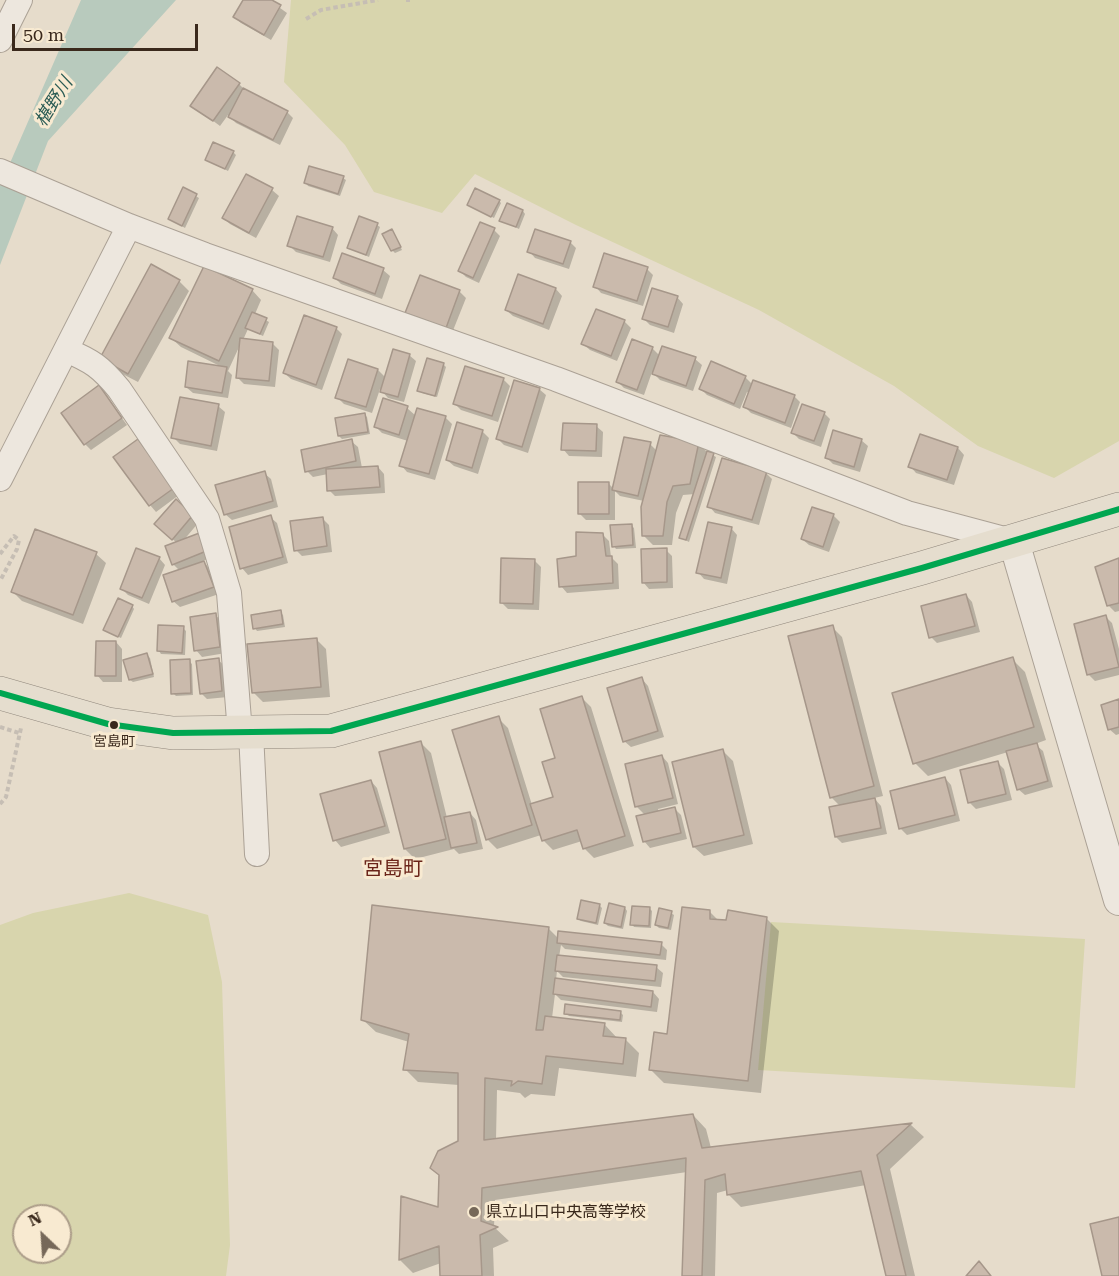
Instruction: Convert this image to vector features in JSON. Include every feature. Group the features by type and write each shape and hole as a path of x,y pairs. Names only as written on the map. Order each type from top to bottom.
{"main road":[{"path":"0,693 108,724 173,733 332,731 1014,542 1119,509"}],"street":[{"path":"0,40 20,0"},
{"path":"0,171 205,255 556,379 907,513 1014,542 1119,900"},
{"path":"0,479 66,350 124,223"},
{"path":"66,350 87,359 103,370 119,389 207,519 229,593 257,854"}],"path":[{"path":"306,19 321,10 378,0"},
{"path":"0,554 14,536 19,540 17,549 0,581"},
{"path":"0,727 20,733"},
{"path":"0,804 6,797 12,778 16,745"}],"shaded area":[{"path":"291,0 1119,0 1119,441 1054,478 978,446 894,386 759,310 576,225 475,174 442,213 374,192 345,145 284,82"},
{"path":"129,893 208,915 222,982 230,1245 226,1276 0,1276 0,925 33,913"},
{"path":"771,922 1085,939 1075,1088 758,1070"}],"water":[{"name":"椹野川","path":"81,0 176,0 48,141 0,265 0,186"}],"building":[{"path":"243,0 272,0 281,5 264,35 233,17"},
{"path":"217,67 240,83 213,121 190,106"},
{"path":"243,88 288,111 273,140 228,117"},
{"path":"213,142 234,151 225,169 205,160"},
{"path":"309,166 344,176 338,194 304,183"},
{"path":"246,174 273,188 249,233 222,218"},
{"path":"183,187 197,194 182,226 168,219"},
{"path":"475,188 500,200 491,217 467,205"},
{"path":"507,203 523,210 516,227 499,221"},
{"path":"297,216 333,227 323,257 287,246"},
{"path":"359,216 378,223 366,255 347,248"},
{"path":"480,222 495,228 473,278 458,271"},
{"path":"392,229 401,247 391,251 382,234"},
{"path":"535,229 571,241 563,264 527,252"},
{"path":"342,253 384,268 375,294 333,278"},
{"path":"604,253 648,267 637,301 593,287"},
{"path":"151,264 180,280 128,374 100,358"},
{"path":"204,266 253,289 219,361 169,338"},
{"path":"518,274 556,288 543,324 505,310"},
{"path":"420,275 460,290 446,328 405,313"},
{"path":"652,288 678,296 668,327 642,319"},
{"path":"596,309 625,320 611,356 581,344"},
{"path":"252,312 267,318 260,334 245,328"},
{"path":"304,315 337,327 316,385 283,373"},
{"path":"240,338 273,342 269,381 236,378"},
{"path":"632,339 653,347 637,390 616,382"},
{"path":"662,346 696,357 686,386 652,374"},
{"path":"393,349 410,354 398,397 380,392"},
{"path":"427,358 444,363 435,396 417,391"},
{"path":"348,359 378,369 366,407 335,398"},
{"path":"188,361 227,367 222,393 185,387"},
{"path":"711,361 746,376 734,404 699,389"},
{"path":"465,366 504,378 492,416 453,404"},
{"path":"514,380 540,388 522,447 496,439"},
{"path":"753,380 795,395 785,423 743,407"},
{"path":"99,385 122,418 84,445 61,413"},
{"path":"180,397 219,404 211,446 171,438"},
{"path":"383,398 408,406 399,435 374,427"},
{"path":"802,404 825,412 814,441 791,433"},
{"path":"417,408 446,416 429,474 399,466"},
{"path":"365,413 368,432 338,436 335,418"},
{"path":"457,422 483,430 472,468 446,460"},
{"path":"563,423 597,424 596,451 561,450"},
{"path":"833,430 862,439 854,467 825,458"},
{"path":"920,434 958,447 947,480 908,467"},
{"path":"660,435 699,442 690,484 673,486 667,502 663,536 642,536 641,507"},
{"path":"624,437 651,442 638,496 612,490"},
{"path":"138,439 174,488 149,506 113,457"},
{"path":"352,439 356,461 305,472 301,450"},
{"path":"707,451 714,453 686,540 679,538"},
{"path":"722,458 767,471 752,520 707,507"},
{"path":"378,466 380,487 327,491 326,469"},
{"path":"265,471 273,501 224,515 215,485"},
{"path":"578,482 609,482 609,514 578,514"},
{"path":"176,499 193,515 172,540 154,524"},
{"path":"812,507 834,514 823,547 801,539"},
{"path":"271,515 283,557 240,569 229,527"},
{"path":"323,517 327,546 294,551 290,521"},
{"path":"708,522 732,527 721,578 696,573"},
{"path":"632,524 633,545 612,547 610,525"},
{"path":"35,529 97,552 73,615 11,592"},
{"path":"202,532 209,550 172,565 165,546"},
{"path":"576,532 603,533 606,556 612,556 613,583 559,587 557,559 576,556"},
{"path":"136,548 160,557 142,598 120,589"},
{"path":"667,548 667,582 642,583 641,549"},
{"path":"501,558 535,559 533,604 500,603"},
{"path":"1119,558 1119,603 1107,606 1095,567"},
{"path":"204,561 214,587 172,602 163,575"},
{"path":"966,594 975,626 929,638 921,606"},
{"path":"118,598 133,605 118,637 103,630"},
{"path":"281,610 283,624 253,629 251,615"},
{"path":"216,613 220,647 194,651 190,617"},
{"path":"1106,615 1119,667 1087,675 1074,624"},
{"path":"158,625 184,626 182,653 157,651"},
{"path":"833,625 874,786 830,798 788,636"},
{"path":"317,638 321,687 252,693 247,644"},
{"path":"96,641 116,641 116,676 95,676"},
{"path":"147,653 153,674 129,680 123,660"},
{"path":"1013,657 1034,727 913,764 892,693"},
{"path":"219,658 222,691 200,694 196,661"},
{"path":"190,659 191,693 171,694 170,660"},
{"path":"642,677 658,731 623,742 607,688"},
{"path":"582,696 625,836 583,849 577,830 542,841 530,804 553,797 542,762 555,758 540,709"},
{"path":"1119,699 1119,727 1108,730 1101,705"},
{"path":"499,716 532,825 486,840 452,730"},
{"path":"421,741 446,839 404,849 379,752"},
{"path":"1037,743 1048,781 1017,790 1006,751"},
{"path":"723,749 744,835 693,847 672,762"},
{"path":"662,755 673,798 635,807 625,764"},
{"path":"998,761 1006,794 968,803 960,770"},
{"path":"945,777 955,815 899,829 890,791"},
{"path":"371,780 385,826 333,841 320,794"},
{"path":"875,798 881,828 835,837 829,807"},
{"path":"675,807 681,833 643,842 636,816"},
{"path":"470,812 477,843 451,848 444,817"},
{"path":"581,900 600,904 596,923 577,919"},
{"path":"609,903 625,907 621,927 604,923"},
{"path":"372,905 549,927 536,1030 543,1030 545,1016 605,1023 603,1036 626,1038 623,1064 546,1056 542,1084 518,1081 511,1086 512,1081 485,1078 484,1140 693,1114 702,1148 912,1123 877,1155 906,1276 886,1276 861,1171 727,1195 725,1174 705,1180 702,1276 682,1276 686,1158 482,1188 481,1221 498,1227 480,1235 482,1276 440,1276 439,1246 399,1260 401,1196 438,1207 439,1175 430,1168 438,1151 458,1141 458,1073 403,1070 409,1034 361,1020"},
{"path":"632,906 650,907 649,926 630,925"},
{"path":"682,907 710,910 710,919 726,920 728,910 767,917 748,1081 649,1070 654,1032 667,1034"},
{"path":"659,908 672,911 668,928 655,925"},
{"path":"558,931 662,942 660,955 557,943"},
{"path":"557,955 657,965 655,981 555,971"},
{"path":"555,978 653,991 651,1007 553,994"},
{"path":"565,1004 621,1011 620,1020 564,1014"},
{"path":"1119,1217 1119,1276 1102,1276 1090,1224"},
{"path":"979,1261 991,1276 966,1276"}],"transit line":[{"path":"0,693 108,724 173,733 331,731 922,568 1119,509"}],"place":[{"name":"宮島町","path":"114,725"},
{"name":"県立山口中央高等学校","path":"474,1212"}],"district":[{"name":"宮島町","path":"393,869"}]}
